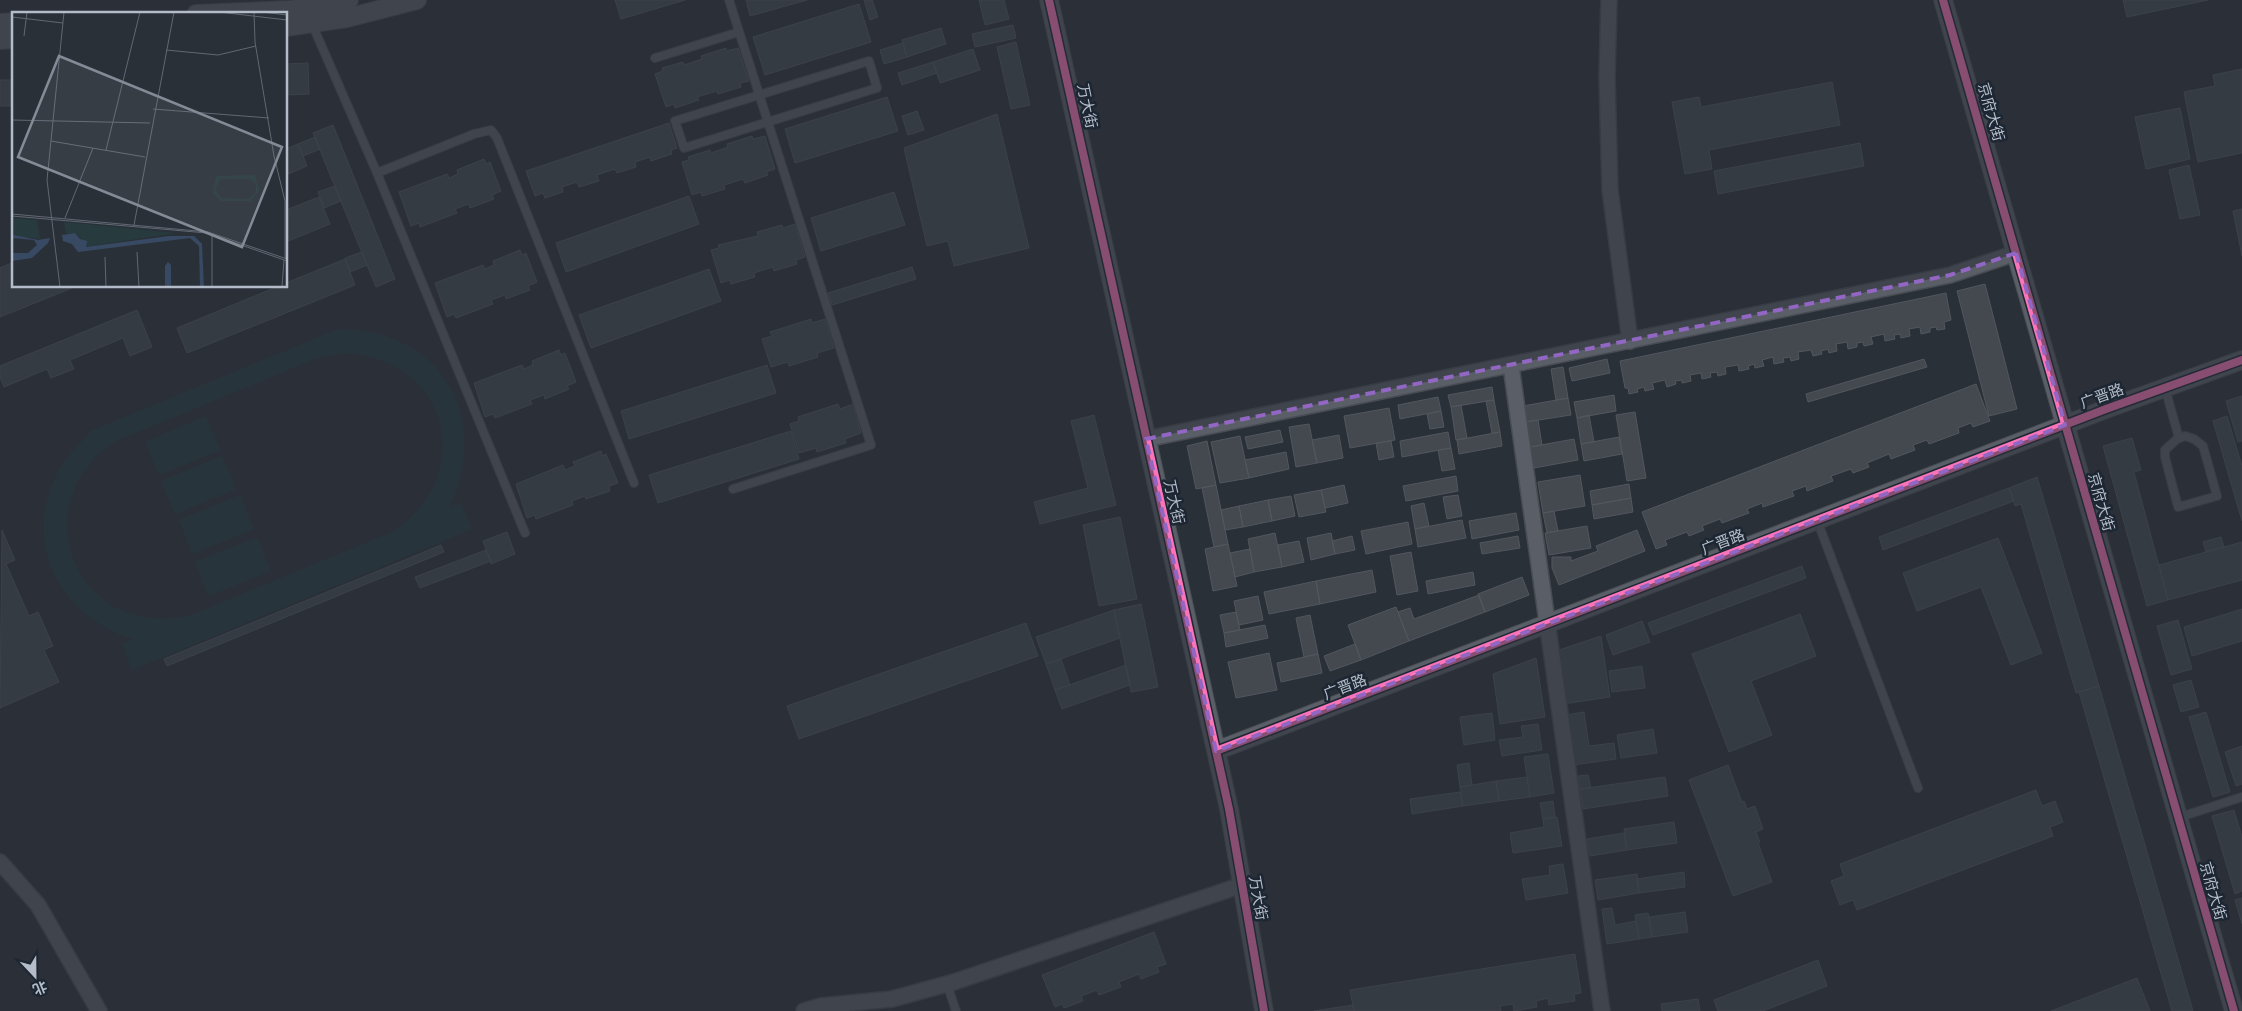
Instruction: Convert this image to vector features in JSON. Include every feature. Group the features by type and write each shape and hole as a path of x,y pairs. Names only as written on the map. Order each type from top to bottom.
{"street":[{"path":"217,12 349,0"},
{"path":"288,27 347,18 417,0"},
{"name":"万大街","path":"1050,0 1216,751 1264,1011"},
{"path":"1609,0 1607,77 1610,190 1630,341"},
{"name":"京府大街","path":"1943,0 2234,1011"},
{"path":"1146,439 1950,275 2016,253"},
{"name":"广晋路","path":"1216,751 2065,425 2242,360"},
{"path":"1511,366 1602,1011"},
{"path":"0,862 38,904 99,1011"},
{"path":"804,1011 854,1007 947,984 1242,885"}],"lane":[{"path":"729,0 871,445 733,489"},
{"path":"312,24 378,173 525,533"},
{"path":"655,58 739,32"},
{"path":"869,61 878,88 767,122 684,148 675,122 869,61"},
{"path":"378,173 474,134 491,130 497,138 634,483"},
{"path":"2165,388 2179,438"},
{"path":"2185,436 2194,439 2203,446 2217,496 2178,507 2165,457 2165,450 2179,438 2185,436"},
{"path":"1817,520 1918,788"},
{"path":"2177,818 2242,797"},
{"path":"947,984 956,1011"}],"highlighted area":[{"path":"2016,253 2065,425 1216,751 1146,439 1950,275"}],"green space":[{"path":"338,329 378,334 391,338 416,351 435,367 450,387 459,409 464,433 464,458 459,483 449,508 461,504 472,529 132,670 122,644 133,639 108,629 86,615 68,597 55,576 47,553 44,528 47,502 56,476 67,458 91,431","holes":["347,353 382,361 410,376 430,399 440,425 442,454 435,483 418,510 390,533 191,615 151,618 117,608 91,588 74,561 67,530 71,497 88,466 118,440 317,358"]},
{"path":"206,416 220,450 159,475 145,442"},
{"path":"222,456 236,489 175,514 161,481"},
{"path":"240,495 254,529 192,554 179,520"},
{"path":"257,537 271,571 209,596 195,562"}],"building":[{"path":"615,0 685,0 621,19"},
{"path":"746,0 807,0 750,16"},
{"path":"864,0 872,0 878,17 870,20"},
{"path":"979,0 1004,0 1009,19 985,25"},
{"path":"2123,0 2208,0 2127,17"},
{"path":"859,4 871,42 765,75 753,37"},
{"path":"1013,25 1016,38 975,47 972,34"},
{"path":"941,28 946,44 907,57 902,40"},
{"path":"1016,42 1030,105 1011,109 997,47"},
{"path":"903,43 907,57 884,64 880,50"},
{"path":"726,48 727,51 738,48 749,81 740,83 741,87 718,94 717,91 697,97 699,100 675,108 674,104 666,107 655,74 663,71 662,68 683,62 684,65 702,59 701,56"},
{"path":"973,49 980,70 940,83 933,62"},
{"path":"933,62 937,73 902,85 898,73"},
{"path":"308,63 309,94 288,95 288,64"},
{"path":"2242,69 2242,153 2198,162 2184,92 2215,86 2213,75"},
{"path":"0,80 12,80 12,106 0,106"},
{"path":"1832,82 1840,125 1709,150 1712,169 1685,174 1672,102 1699,97 1701,107"},
{"path":"887,97 898,131 795,163 785,129"},
{"path":"2180,108 2190,159 2146,169 2135,117"},
{"path":"917,111 924,130 908,135 902,116"},
{"path":"997,114 1029,248 954,266 948,241 927,246 904,148"},
{"path":"669,123 677,148 671,150 672,154 651,161 650,157 635,162 636,167 617,173 615,169 597,175 599,181 579,187 577,182 562,187 563,192 545,198 543,193 535,196 526,171"},
{"path":"333,125 395,279 376,287 313,133"},
{"path":"752,136 753,139 765,136 775,169 766,172 768,175 745,183 743,179 724,185 725,189 702,196 701,192 692,195 682,162 689,160 688,157 710,150 711,153 728,147 727,144"},
{"path":"315,137 320,149 303,156 298,144"},
{"path":"1860,143 1864,166 1718,194 1714,171"},
{"path":"298,144 307,166 288,174 288,148"},
{"path":"484,159 486,164 490,162 501,191 492,195 494,199 470,208 469,204 455,209 457,213 420,227 419,223 411,226 399,192 447,174 449,178 458,174 457,170"},
{"path":"2189,165 2200,215 2180,219 2169,170"},
{"path":"335,186 341,201 324,208 318,192"},
{"path":"894,192 905,225 821,251 811,218"},
{"path":"689,196 699,224 566,272 556,243"},
{"path":"319,197 330,224 288,241 288,209"},
{"path":"2242,209 2242,256 2233,211"},
{"path":"795,224 805,257 796,260 797,264 774,271 773,267 754,273 755,277 731,284 730,280 721,283 711,250 719,248 718,245 758,236 757,232 782,225 783,228"},
{"path":"520,250 522,255 526,253 537,282 528,286 530,290 506,299 505,295 491,300 493,304 456,318 454,314 447,317 435,283 483,265 485,269 494,265 493,261"},
{"path":"362,252 367,265 350,272 345,258"},
{"path":"345,259 355,285 187,353 177,328 274,288 288,288 288,282"},
{"path":"12,263 12,288 72,288 0,317 0,268"},
{"path":"912,267 916,279 832,305 828,293"},
{"path":"709,269 721,301 591,348 579,315"},
{"path":"1985,284 2017,409 1989,416 1957,291"},
{"path":"1946,293 1951,320 1944,322 1945,329 1937,330 1936,327 1930,328 1930,332 1921,334 1920,327 1909,329 1910,336 1901,338 1900,334 1894,335 1895,339 1885,341 1884,334 1871,337 1873,344 1864,346 1863,342 1857,343 1857,347 1848,349 1847,342 1836,344 1837,351 1829,353 1828,349 1821,351 1822,354 1813,356 1811,350 1798,352 1799,359 1791,361 1790,357 1783,358 1784,362 1774,364 1773,357 1762,360 1764,366 1755,368 1754,364 1748,366 1749,369 1739,371 1738,365 1725,367 1726,374 1718,376 1717,372 1710,373 1711,377 1702,379 1701,373 1690,375 1691,381 1682,383 1682,380 1675,381 1676,384 1667,387 1665,380 1652,383 1654,389 1645,391 1644,387 1637,389 1638,392 1629,394 1628,388 1625,388 1620,361"},
{"path":"137,310 152,347 130,356 123,338 70,360 74,369 51,378 47,369 4,387 0,377 0,366"},
{"path":"811,319 812,323 825,319 834,348 817,353 818,357 789,366 788,362 771,367 762,339 772,336 770,332"},
{"path":"559,350 561,355 565,353 576,382 567,386 569,389 545,399 544,395 530,400 532,404 495,418 493,414 485,417 474,383 522,365 524,369 533,365 532,361"},
{"path":"1607,359 1610,373 1572,381 1569,368"},
{"path":"1924,359 1927,367 1808,402 1806,394"},
{"path":"767,365 776,393 629,439 621,411"},
{"path":"1563,367 1568,398 1556,400 1551,369"},
{"path":"1976,384 1990,421 1973,427 1971,423 1958,428 1959,433 1929,444 1927,440 1913,445 1915,450 1891,459 1889,454 1867,463 1869,467 1853,473 1851,469 1831,476 1833,481 1807,491 1806,486 1792,491 1794,496 1763,507 1762,503 1747,509 1749,513 1722,523 1720,519 1702,526 1704,530 1689,536 1687,532 1665,540 1667,545 1656,549 1642,512"},
{"path":"1492,387 1494,400 1451,407 1448,395"},
{"path":"1614,395 1616,411 1577,418 1574,402"},
{"path":"2242,396 2242,441 2238,442 2226,401"},
{"path":"1438,397 1441,411 1400,419 1398,405"},
{"path":"1568,398 1571,415 1526,422 1523,406"},
{"path":"1494,400 1500,432 1492,433 1486,401"},
{"path":"838,404 840,409 853,404 861,433 845,439 846,443 817,452 816,448 799,453 790,424 799,421 798,417"},
{"path":"1461,405 1467,438 1456,440 1451,407"},
{"path":"1389,408 1395,440 1350,448 1344,416"},
{"path":"1441,411 1444,427 1430,429 1427,414"},
{"path":"1635,412 1646,478 1627,481 1616,415"},
{"path":"1094,415 1116,505 1040,524 1034,502 1088,488 1071,421"},
{"path":"1589,415 1594,442 1581,444 1577,418"},
{"path":"2227,416 2242,466 2242,521 2213,421"},
{"path":"1538,420 1542,445 1530,447 1526,422"},
{"path":"1309,424 1317,463 1296,467 1289,427"},
{"path":"1280,430 1283,442 1248,449 1245,437"},
{"path":"791,431 799,459 658,503 649,475"},
{"path":"1448,432 1451,448 1402,457 1400,441"},
{"path":"1500,432 1502,446 1459,454 1457,440"},
{"path":"1339,435 1343,458 1317,463 1312,440"},
{"path":"1240,436 1249,478 1220,483 1211,442"},
{"path":"1619,437 1622,454 1584,461 1581,444"},
{"path":"2132,438 2141,470 2134,472 2168,600 2147,606 2103,446"},
{"path":"1574,439 1578,460 1534,468 1530,447"},
{"path":"1207,441 1216,485 1196,489 1187,446"},
{"path":"1391,441 1394,457 1379,460 1376,443"},
{"path":"1451,448 1455,469 1442,471 1438,450"},
{"path":"601,451 602,456 606,454 618,483 609,486 610,491 586,499 585,496 572,501 573,505 536,519 535,515 527,518 516,484 563,465 565,470 575,466 573,462"},
{"path":"1286,452 1289,469 1249,478 1245,460"},
{"path":"1580,475 1585,506 1543,513 1538,482"},
{"path":"1456,476 1458,491 1406,501 1403,486"},
{"path":"2037,477 2099,686 2076,693 2021,504 2015,506 2009,488"},
{"path":"1629,484 1631,498 1592,505 1590,491"},
{"path":"1216,485 1228,544 1214,547 1202,488"},
{"path":"1344,485 1348,503 1325,508 1321,490"},
{"path":"2009,488 2014,501 1883,550 1879,537"},
{"path":"1321,490 1326,512 1299,517 1294,495"},
{"path":"1458,495 1462,516 1447,519 1443,497"},
{"path":"1291,496 1295,516 1272,521 1268,500"},
{"path":"1631,498 1633,512 1594,519 1592,505"},
{"path":"1268,500 1272,521 1243,527 1239,506"},
{"path":"1424,503 1429,526 1415,529 1411,506"},
{"path":"1239,506 1243,527 1225,530 1221,510"},
{"path":"1554,511 1558,531 1547,533 1543,513"},
{"path":"1516,513 1519,530 1472,539 1469,521"},
{"path":"1120,517 1137,599 1099,606 1083,525"},
{"path":"1462,520 1466,538 1418,547 1415,529"},
{"path":"1408,522 1412,544 1366,554 1361,531"},
{"path":"1587,526 1591,548 1549,555 1545,533"},
{"path":"2,530 15,560 6,564 29,616 38,612 53,646 44,650 59,682 0,708"},
{"path":"1637,530 1645,551 1559,585 1552,568 1552,557 1571,557 1571,561 1598,551 1596,546"},
{"path":"507,532 515,554 491,564 483,541"},
{"path":"1275,533 1282,567 1254,572 1248,539"},
{"path":"1331,533 1335,554 1311,560 1307,538"},
{"path":"1352,536 1355,550 1335,554 1332,541"},
{"path":"1518,536 1520,548 1482,554 1480,543"},
{"path":"2221,537 2224,547 2206,552 2203,542"},
{"path":"1998,538 2042,653 2011,665 1981,587 1917,611 1903,573"},
{"path":"1299,541 1304,562 1282,567 1278,545"},
{"path":"2242,542 2242,580 2168,600 2159,565"},
{"path":"1228,544 1237,586 1213,591 1205,549"},
{"path":"441,545 444,552 167,666 164,659"},
{"path":"1250,549 1254,572 1235,577 1230,553"},
{"path":"486,550 491,561 420,588 415,577"},
{"path":"1411,552 1418,591 1397,595 1390,556"},
{"path":"1802,566 1806,578 1653,635 1648,623"},
{"path":"1372,570 1376,592 1320,604 1316,581"},
{"path":"1473,572 1475,585 1428,594 1426,581"},
{"path":"1522,577 1529,595 1485,612 1478,594"},
{"path":"1316,581 1320,604 1269,614 1264,592"},
{"path":"1479,595 1485,612 1409,641 1398,612 1410,608 1414,619"},
{"path":"1258,596 1263,620 1239,625 1234,601"},
{"path":"1141,604 1158,687 1131,692 1114,610"},
{"path":"1396,607 1409,641 1361,660 1348,625"},
{"path":"2242,609 2242,641 2192,656 2184,627"},
{"path":"1114,610 1120,638 1046,664 1036,637"},
{"path":"1236,612 1240,630 1224,633 1220,615"},
{"path":"1800,614 1816,656 1751,681 1772,735 1729,752 1692,654"},
{"path":"1310,615 1318,654 1304,657 1296,618"},
{"path":"2178,620 2192,669 2171,675 2157,626"},
{"path":"1642,621 1650,642 1613,655 1606,635"},
{"path":"1026,623 1038,656 799,739 787,706"},
{"path":"1265,625 1268,638 1226,647 1224,633"},
{"path":"1601,636 1610,697 1563,704 1556,651"},
{"path":"1355,644 1361,660 1330,671 1324,656"},
{"path":"1269,653 1277,690 1236,698 1228,662"},
{"path":"1318,654 1322,673 1281,682 1277,663"},
{"path":"1536,658 1545,717 1500,724 1493,674"},
{"path":"1061,659 1070,685 1055,690 1046,664"},
{"path":"1126,665 1130,685 1062,709 1055,690"},
{"path":"1642,666 1645,688 1612,692 1609,671"},
{"path":"2191,680 2199,707 2181,712 2173,685"},
{"path":"2099,686 2193,1011 2172,1011 2079,692"},
{"path":"1584,712 1589,746 1614,743 1616,759 1573,765 1566,715"},
{"path":"2206,712 2230,792 2213,797 2189,717"},
{"path":"1492,713 1495,740 1464,745 1460,717"},
{"path":"1538,724 1542,750 1502,756 1499,740 1523,737 1521,726"},
{"path":"1653,729 1657,753 1621,758 1617,735"},
{"path":"2242,746 2242,784 2236,786 2225,752"},
{"path":"1548,754 1554,793 1530,797 1524,757"},
{"path":"1469,763 1472,785 1460,787 1457,765"},
{"path":"1728,765 1742,802 1744,801 1747,809 1755,806 1763,829 1756,832 1760,842 1758,843 1772,882 1733,896 1689,780"},
{"path":"1588,775 1591,788 1580,789 1578,776"},
{"path":"1527,777 1530,797 1499,801 1496,781"},
{"path":"1665,777 1668,796 1583,809 1580,789"},
{"path":"1496,781 1499,801 1463,806 1460,787"},
{"path":"2036,790 2042,806 2055,801 2063,822 2050,827 2053,836 1857,910 1853,900 1840,905 1831,881 1844,876 1840,864"},
{"path":"1460,792 1463,806 1412,814 1410,799"},
{"path":"1553,801 1555,817 1543,819 1540,803"},
{"path":"2234,810 2242,837 2242,891 2235,894 2212,816"},
{"path":"1557,817 1562,846 1513,853 1510,833 1544,827 1543,819"},
{"path":"1674,822 1677,843 1627,850 1624,829"},
{"path":"1624,833 1627,850 1590,856 1587,839"},
{"path":"1563,864 1568,893 1526,900 1522,879 1550,875 1549,866"},
{"path":"1684,872 1685,887 1639,893 1637,879"},
{"path":"1637,874 1639,893 1598,900 1595,880"},
{"path":"2242,898 2242,924 2235,900"},
{"path":"1612,908 1615,925 1636,921 1639,939 1607,944 1602,909"},
{"path":"1685,912 1688,932 1652,937 1649,917"},
{"path":"1648,913 1652,937 1639,939 1635,915"},
{"path":"1154,932 1166,964 1157,967 1159,972 1141,979 1139,974 1119,982 1121,987 1099,995 1097,990 1081,996 1083,1001 1064,1008 1062,1004 1055,1007 1042,975"},
{"path":"1575,954 1581,993 1574,994 1575,1001 1549,1005 1548,998 1536,1001 1537,1007 1514,1011 1513,1004 1500,1006 1501,1011 1354,1011 1350,990"},
{"path":"1818,960 1827,986 1763,1011 1718,1011 1714,1000"},
{"path":"2137,978 2150,1011 2051,1011"},
{"path":"1698,999 1700,1011 1662,1011 1661,1004"},
{"path":"1353,1005 1354,1011 1314,1011"}],"cycle path":[{"path":"1049,0 1229,809 1264,1011"},
{"path":"1943,0 2234,1011"},
{"path":"1216,751 2106,409 2242,360"}]}
